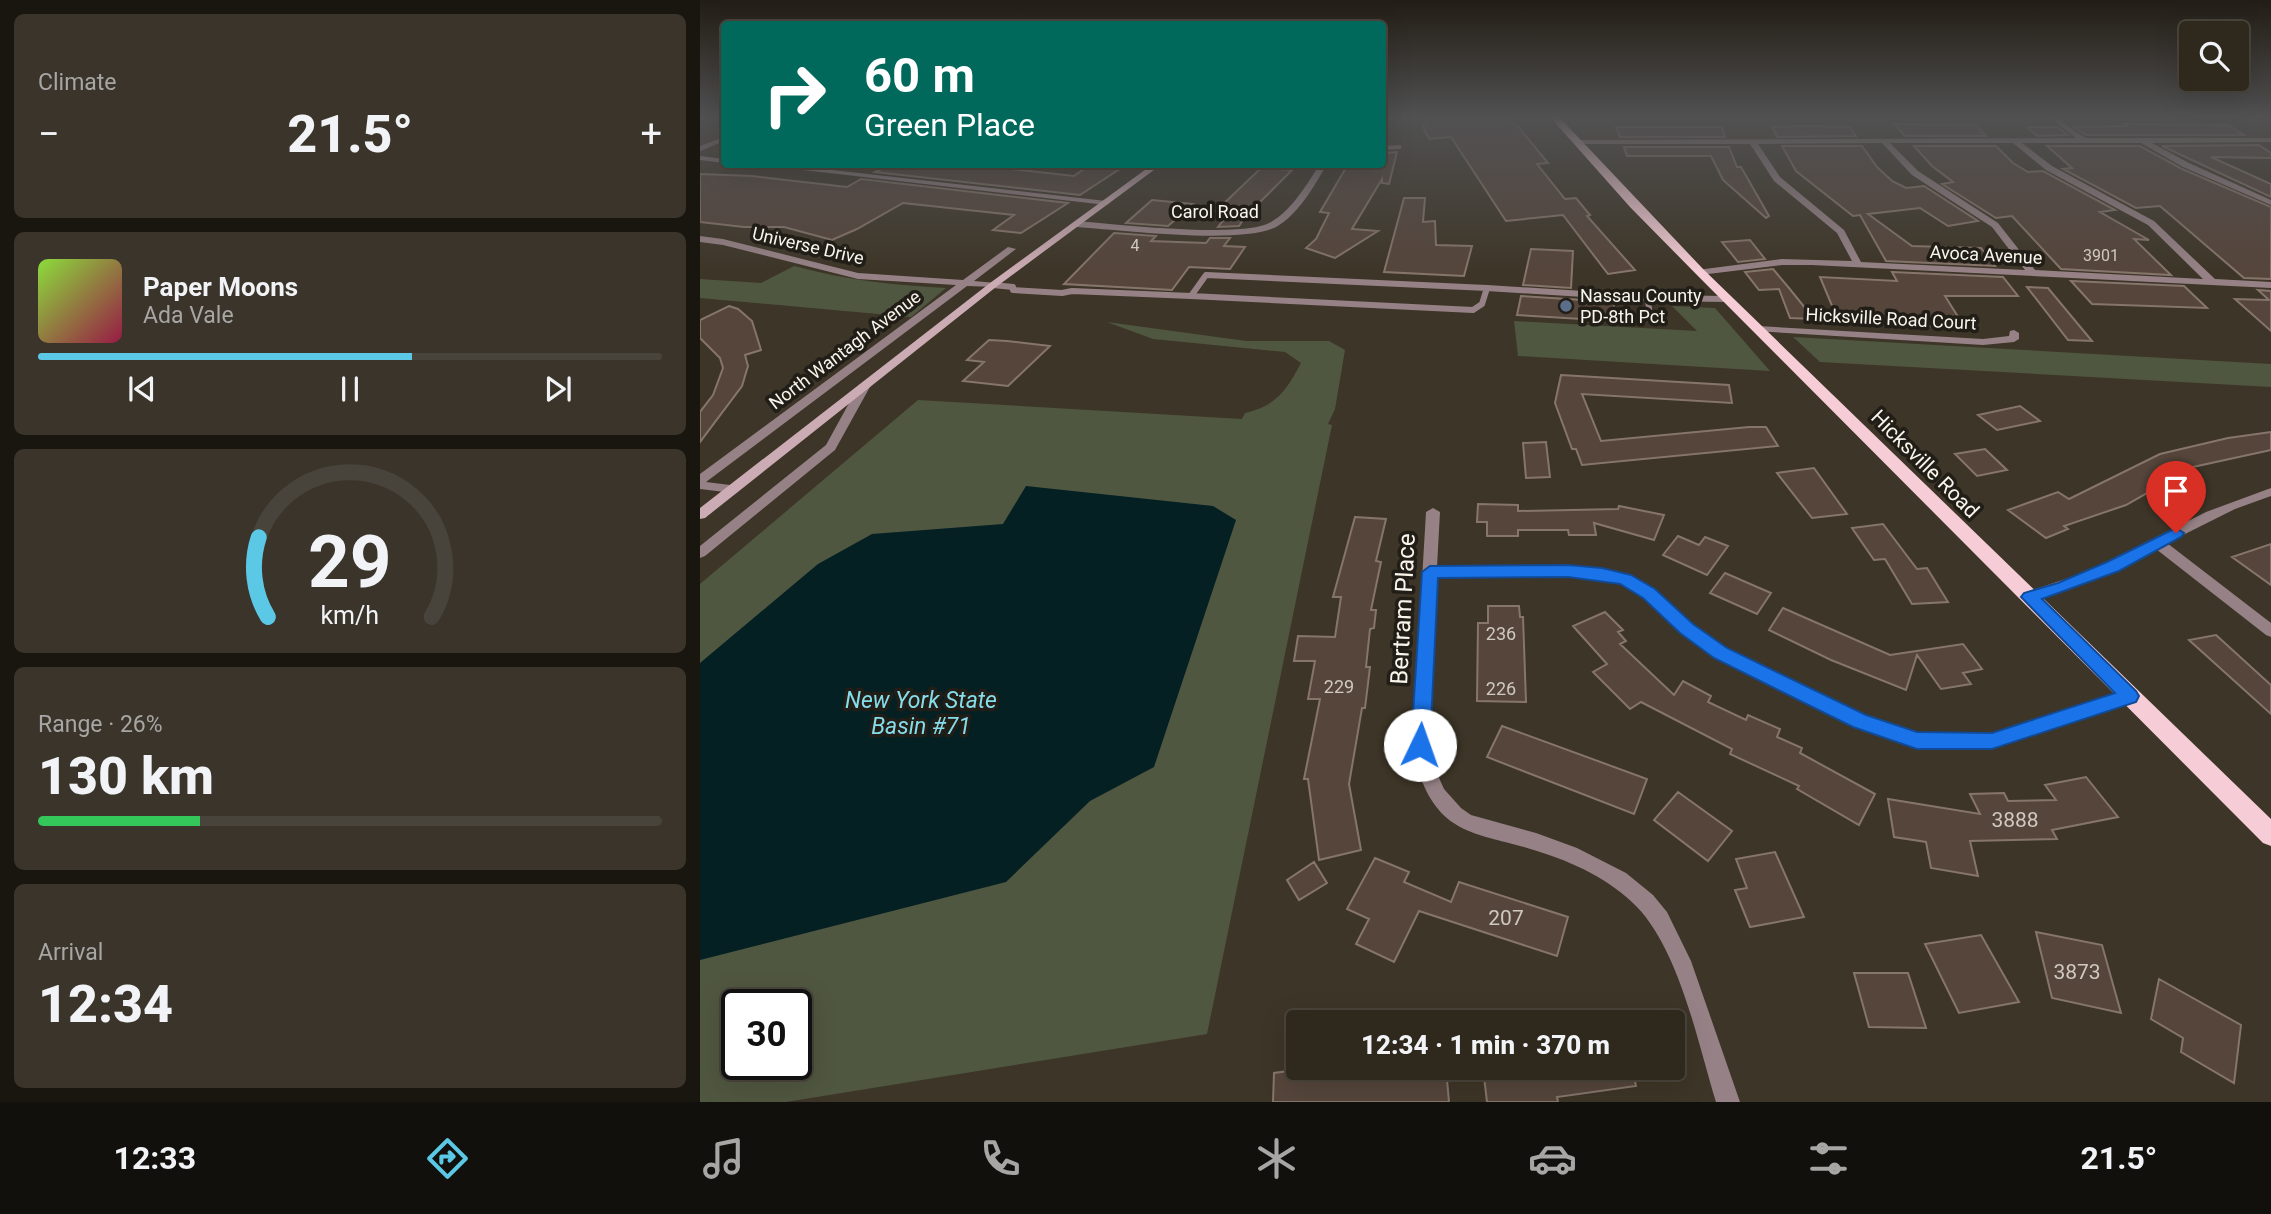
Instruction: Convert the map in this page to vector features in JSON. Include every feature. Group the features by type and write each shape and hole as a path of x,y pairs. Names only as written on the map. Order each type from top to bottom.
{"main road":[{"name":"North Wantagh Avenue","path":"700,515 993,285 1152,169"},
{"name":"Hicksville Road","path":"1602,169 1727,299 2271,835"}],"street":[{"path":"803,169 1106,203"},
{"name":"Carol Road","path":"1077,224 1261,230 1275,224 1321,169"},
{"path":"1771,169 1777,179 1841,232 1858,264"},
{"path":"1912,169 1995,225 2032,273"},
{"path":"2052,169 2151,223 2212,282"},
{"path":"2196,169 2271,204"},
{"name":"Universe Drive","path":"700,239 723,242 858,276 993,285"},
{"name":"North Wantagh Avenue","path":"700,483 1011,249"},
{"name":"Avoca Avenue","path":"1700,272 1782,262 2271,285"},
{"name":"Hicksville Road Court","path":"1758,329 1983,342 2014,339 2014,333"},
{"name":"North Wantagh Avenue","path":"700,554 831,447 865,385"},
{"path":"700,483 733,489"},
{"path":"2029,597 2063,587 2113,566 2233,505 2271,492"},
{"name":"Bertram Place","path":"1433,512 1420,745 1427,776 1442,802 1464,821 1479,828 1522,837 1596,865 1624,882 1647,902 1661,920 1678,953 1728,1102"},
{"path":"2157,543 2271,631"},
{"path":"1430,572 1568,571 1602,573 1625,579 1649,594 1686,628 1720,653 1860,722 1917,740 1948,743 1992,741 2130,696"}],"lane":[{"path":"1191,296 1206,275 1648,298 1727,299"},
{"path":"993,285 1013,287 1013,290 1062,293 1072,291 1473,310 1482,304 1487,288"},
{"path":"1648,298 1650,320"}],"green space":[{"path":"794,266 869,281 946,288 911,317 700,298 700,279 761,283"},
{"path":"1672,306 1715,308 1770,371 1518,356 1514,321 1697,331"},
{"path":"1107,322 1246,341 1329,341 1345,350 1207,1034 786,1102 700,1102 700,584 918,400 1242,419 1245,413 1273,401 1290,382 1301,363 1285,352 1153,339"},
{"path":"1793,337 2271,364 2271,387 1820,362"}],"water":[{"name":"New York State Basin #71","path":"1026,486 1213,506 1236,520 1154,767 1090,801 1006,882 700,960 700,663 818,564 872,534 1003,524"}],"building":[{"path":"880,169 1015,169 1074,176 1083,169 1119,169 1080,195 875,172"},
{"path":"1260,169 1292,170 1248,214 1233,213 1243,220 1239,226 1218,227 1230,212 1216,211"},
{"path":"1345,169 1393,169 1389,184 1382,183 1382,179 1352,229 1378,231 1335,258 1306,248 1316,239 1329,213 1320,212"},
{"path":"1472,169 1541,169 1565,199 1576,198 1590,215 1587,216 1635,270 1608,274 1563,215 1506,221"},
{"path":"1718,169 1742,169 1769,216 1766,218 1723,180"},
{"path":"1880,169 1892,181 1906,188 1924,186 1978,221 1948,226 1920,208 1868,214 1912,246 1981,248 1995,266 1886,261 1860,215 1853,216 1796,171"},
{"path":"1936,169 2043,171 2115,210 2100,212 2149,240 2134,239 2171,275 2061,269 2012,216 1996,218 1942,184 1953,182"},
{"path":"2064,169 2183,169 2271,207 2271,279 2244,278 2160,206 2136,208"},
{"path":"2212,169 2239,169 2271,184 2271,197"},
{"path":"700,174 752,176 847,187 861,179 1068,203 1021,233 993,230 1014,215 903,203 832,240 784,227 744,227 700,222"},
{"path":"1404,198 1425,198 1423,222 1435,221 1436,245 1472,246 1464,276 1384,272"},
{"path":"1152,200 1193,204 1168,226 1126,223"},
{"path":"1114,233 1156,236 1151,241 1206,243 1210,238 1230,238 1224,246 1245,247 1230,269 1189,267 1172,290 1064,284"},
{"path":"1750,240 1765,259 1738,262 1722,242"},
{"path":"1531,249 1573,251 1571,288 1523,285"},
{"path":"1773,269 1814,319 1790,318 1779,289 1759,290 1745,272"},
{"path":"1892,272 2003,277 2018,296 1945,296 1965,328 1838,320 1820,277 1897,281"},
{"path":"2071,281 2184,286 2207,308 2092,304"},
{"path":"2027,287 2048,288 2092,341 2068,340"},
{"path":"2258,290 2271,291 2271,331 2235,299 2269,300"},
{"name":"Nassau County PD-8th Pct","path":"1521,296 1614,302 1614,321 1517,315"},
{"path":"729,306 738,309 752,321 761,350 745,355 748,366 742,386 700,442 700,412 713,395 723,368 720,358 700,338 700,320"},
{"path":"989,340 1050,346 1008,386 963,381 984,362 967,360"},
{"path":"1561,375 1729,385 1732,403 1582,394 1601,441 1766,427 1778,446 1582,465 1576,449 1572,449 1555,403"},
{"path":"2020,406 2040,421 1997,430 1978,415"},
{"path":"2271,432 2271,450 2193,467 2126,505 2064,526 2068,529 2046,538 2008,510 2058,492 2069,499 2160,454 2228,438"},
{"path":"1546,442 1550,477 1526,478 1523,443"},
{"path":"1985,449 2007,470 1977,476 1955,454"},
{"path":"1814,468 1847,514 1812,518 1777,473"},
{"path":"1478,504 1518,505 1518,511 1618,509 1619,506 1664,515 1654,540 1594,523 1596,535 1569,535 1568,530 1518,530 1518,536 1487,536 1487,522 1477,522"},
{"path":"1355,517 1386,519 1376,561 1381,562 1371,610 1376,610 1374,628 1370,629 1366,667 1370,667 1365,708 1362,708 1349,784 1361,850 1319,860 1308,779 1304,779 1320,699 1308,699 1315,661 1294,661 1298,636 1335,637 1341,597 1333,597"},
{"path":"1883,524 1917,569 1927,568 1948,602 1912,604 1885,559 1874,560 1852,528"},
{"path":"1678,536 1699,545 1705,537 1728,546 1707,575 1663,555"},
{"path":"2271,544 2271,585 2232,557"},
{"path":"1725,573 1771,593 1757,614 1710,593"},
{"path":"1488,606 1519,606 1520,617 1523,617 1526,702 1477,701 1478,623 1488,623"},
{"path":"1783,608 1890,655 1963,644 1982,669 1963,673 1971,684 1941,689 1917,655 1906,690 1831,660 1769,630"},
{"path":"1605,612 1623,630 1618,632 1626,641 1620,644 1674,695 1683,681 1711,696 1708,702 1746,720 1748,715 1780,729 1777,737 1802,748 1800,753 1875,794 1859,825 1797,789 1799,786 1730,754 1732,749 1641,702 1630,709 1593,672 1607,664 1573,626"},
{"path":"2216,635 2271,685 2271,714 2189,640"},
{"path":"1502,726 1647,779 1634,814 1487,757"},
{"path":"2086,777 2118,817 2052,830 2057,839 1970,841 1978,876 1931,868 1926,842 1894,837 1888,799 1980,814 1970,794 2004,793 2008,801 2056,800 2045,785"},
{"path":"1678,792 1732,831 1708,861 1654,820"},
{"path":"1775,852 1804,917 1750,927 1735,890 1747,888 1736,859"},
{"path":"1375,858 1409,872 1404,882 1451,902 1459,882 1568,917 1557,956 1419,911 1394,962 1356,944 1369,919 1347,909"},
{"path":"1314,862 1327,883 1299,900 1287,880"},
{"path":"2036,932 2102,945 2121,1013 2052,998"},
{"path":"1981,935 2019,1002 1959,1013 1925,944"},
{"path":"1854,973 1908,973 1926,1028 1869,1027"},
{"path":"2159,979 2241,1025 2234,1083 2181,1052 2183,1038 2151,1019"},
{"path":"1286,1071 1286,1080 1447,1080 1449,1102 1273,1102 1274,1073"},
{"path":"1484,1080 1635,1080 1636,1086 1557,1097 1558,1102 1487,1102"}],"place":[{"name":"Nassau County PD-8th Pct","path":"1566,306"}],"route":[{"path":"1420,745 1430,572 1568,571 1602,573 1625,579 1649,594 1686,628 1720,653 1860,722 1917,740 1948,743 1992,741 2130,696 2029,597 2063,587 2113,566 2176,533"}]}
